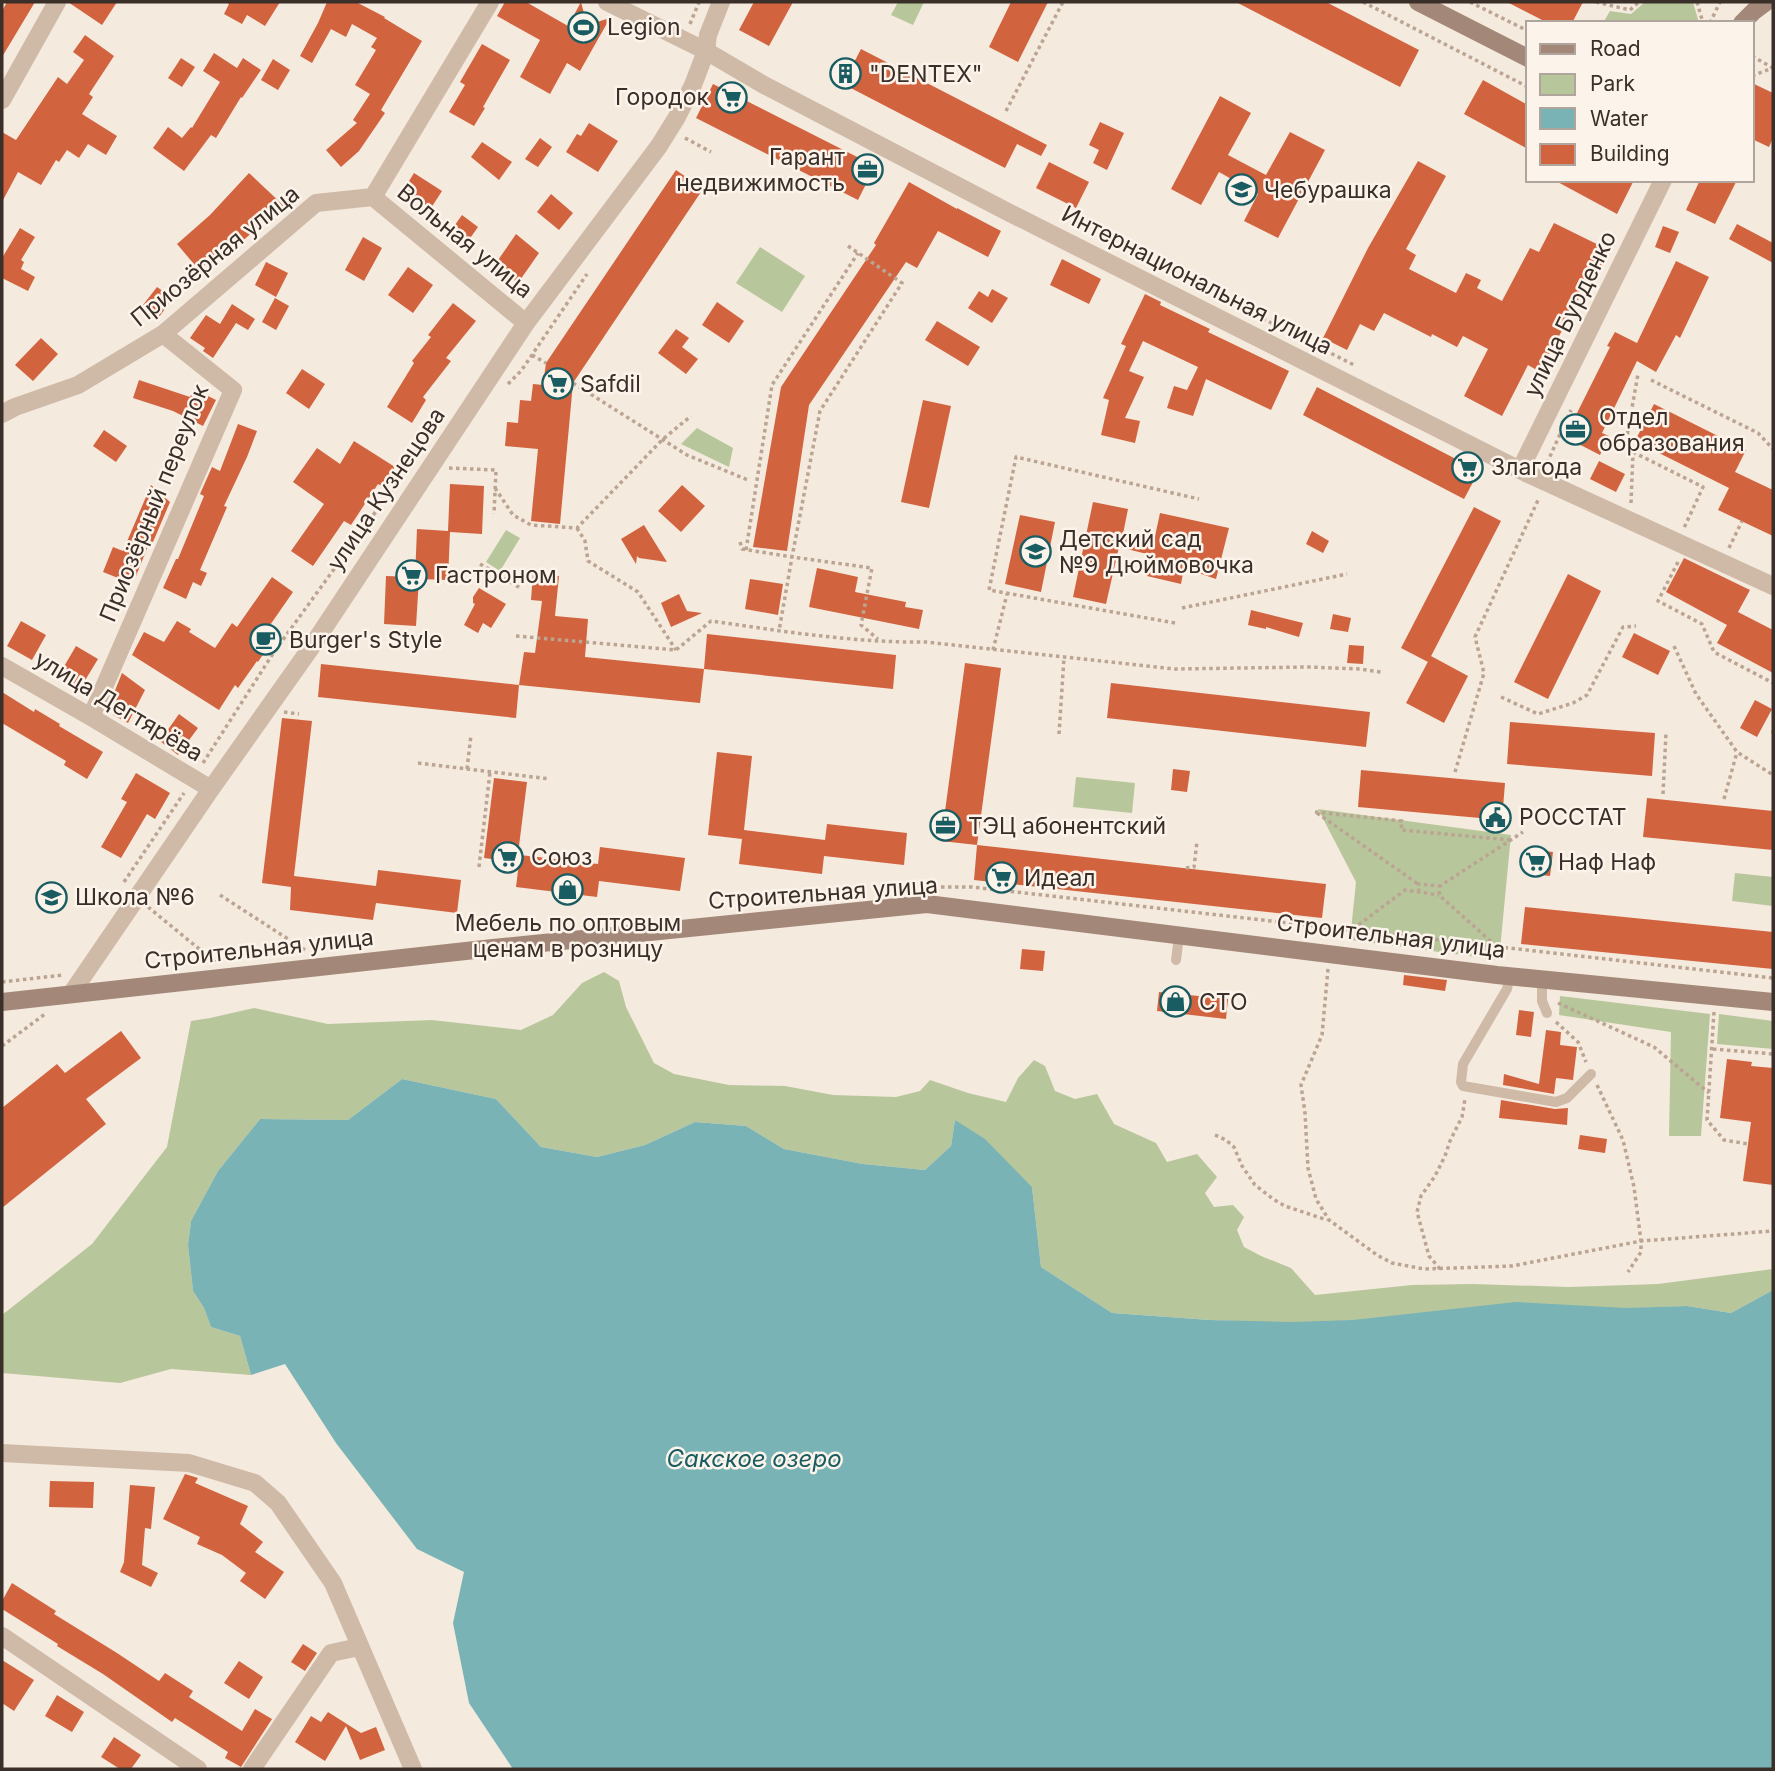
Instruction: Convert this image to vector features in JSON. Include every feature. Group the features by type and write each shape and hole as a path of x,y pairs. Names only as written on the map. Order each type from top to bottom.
{"street":[{"path":"2,100 57,2"},
{"path":"373,197 490,2"},
{"name":"Интернациональная улица","path":"607,2 706,51 764,85 1004,210 1520,470 1773,586"},
{"name":"улица Кузнецова","path":"71,994 310,649 526,323 659,146 693,85 721,2"},
{"path":"1418,2 1526,57"},
{"path":"1744,21 1766,2"},
{"name":"улица Бурденко","path":"1520,470 1661,182"},
{"name":"Вольная улица","path":"373,197 526,323"},
{"name":"Приозёрная улица","path":"2,414 78,385 163,334 316,203 373,197"},
{"name":"Приозёрный переулок","path":"91,717 233,390 163,334"},
{"name":"улица Дегтярёва","path":"2,666 211,789"},
{"name":"Строительная улица","path":"2,1003 480,949 926,904 1510,975 1542,985 1773,1002"},
{"path":"2,1453 189,1464 255,1483 278,1503 333,1583 413,1769"},
{"path":"2,1636 198,1769"},
{"path":"251,1769 331,1653 359,1647"}],"lane":[{"path":"1176,960 1179,936"},
{"path":"1510,975 1507,989 1463,1063 1463,1086 1556,1102 1567,1098 1591,1074"},
{"path":"1542,985 1542,1001 1547,1013"}],"path":[{"path":"690,24 699,2"},
{"path":"1006,111 1063,2"},
{"path":"1363,2 1526,86"},
{"path":"1470,2 1526,30"},
{"path":"1596,2 1630,10 1639,2"},
{"path":"1697,2 1702,21"},
{"path":"1711,21 1720,2"},
{"path":"1754,57 1773,68"},
{"path":"1754,75 1773,68"},
{"path":"680,135 711,152"},
{"path":"779,631 820,411 902,283 848,246"},
{"path":"746,550 772,385 858,253"},
{"path":"1235,305 1362,369"},
{"path":"532,355 546,363"},
{"path":"1631,504 1633,452 1628,436 1638,374"},
{"path":"1651,380 1758,433 1773,449"},
{"path":"573,383 687,455 748,480"},
{"path":"577,528 663,439 691,416"},
{"path":"1633,452 1703,487 1684,528"},
{"path":"1175,624 989,590 1016,457 1199,499"},
{"path":"453,459 447,468 496,470 494,514"},
{"path":"495,488 513,515 531,524 577,528"},
{"path":"1455,772 1484,673 1475,637 1541,492"},
{"path":"1729,548 1742,521"},
{"path":"577,528 585,541 588,561 638,592 676,650"},
{"path":"740,542 742,549 746,550 872,568 861,625 880,641"},
{"path":"1681,556 1658,601 1702,624 1714,652 1773,682"},
{"path":"480,564 522,589"},
{"path":"1182,608 1347,574"},
{"path":"993,650 1007,594"},
{"path":"516,636 676,650 711,621 779,631 880,641 926,642 1175,669 1308,667 1381,672"},
{"path":"1502,697 1538,714 1573,703 1587,695 1623,627 1636,626"},
{"path":"1674,646 1696,694 1737,752 1773,775"},
{"path":"1059,734 1064,658"},
{"path":"287,701 279,712 299,715"},
{"path":"1773,730 1773,736"},
{"path":"1663,794 1667,733"},
{"path":"467,769 471,735"},
{"path":"1724,799 1737,752"},
{"path":"418,763 550,779"},
{"path":"478,867 490,772"},
{"path":"127,877 187,788"},
{"path":"1511,840 1401,830 1402,821 1315,812 1418,884 1440,886 1511,840 1522,832"},
{"path":"1186,869 1194,867 1197,841"},
{"path":"1418,884 1419,892"},
{"path":"1440,886 1440,895"},
{"path":"1352,930 1405,890 1440,895 1498,948"},
{"path":"220,895 310,953 297,955"},
{"path":"1182,911 1183,903"},
{"path":"146,905 217,963 203,965"},
{"path":"1504,949 1773,978"},
{"path":"1329,954 1322,1035 1301,1085 1306,1113 1308,1168 1316,1199 1329,1220"},
{"path":"2,982 72,974"},
{"path":"1542,985 1557,1003 1654,1047 1709,1093"},
{"path":"1547,1013 1578,1042 1623,1140 1634,1187 1641,1241 1641,1252 1628,1272"},
{"path":"2,1046 45,1014"},
{"path":"1714,1017 1707,1119 1724,1140 1748,1144"},
{"path":"1712,1049 1773,1054"},
{"path":"1440,1269 1429,1256 1417,1212 1421,1196 1435,1176 1462,1117 1467,1088"},
{"path":"1215,1135 1234,1147 1242,1166 1255,1185 1273,1199 1285,1206 1329,1220 1392,1264 1424,1269 1512,1265 1641,1241 1773,1231"}],"green space":[{"path":"898,2 924,2 913,25 891,15"},
{"path":"1645,2 1693,2 1698,21 1604,21 1610,11 1631,14"},
{"path":"760,247 805,276 782,312 736,283"},
{"path":"697,428 733,448 729,467 681,444"},
{"path":"506,530 520,538 500,571 486,562"},
{"path":"1076,777 1135,783 1132,813 1073,807"},
{"path":"1318,809 1511,835 1499,960 1350,940 1356,882"},
{"path":"1735,873 1773,877 1773,906 1732,901"},
{"path":"604,972 619,981 626,1007 654,1063 674,1074 729,1085 785,1086 833,1095 896,1097 920,1091 930,1080 1006,1102 1018,1078 1034,1060 1045,1066 1055,1091 1075,1099 1097,1094 1114,1124 1156,1143 1167,1162 1197,1154 1217,1177 1205,1193 1214,1207 1233,1205 1244,1217 1237,1230 1244,1247 1291,1268 1315,1295 1412,1285 1569,1287 1658,1284 1773,1269 1773,1290 1731,1313 1687,1306 1318,1322 1275,1378 1262,1322 1112,1313 1041,1267 1032,1187 955,1120 951,1146 925,1170 863,1164 784,1149 746,1126 695,1122 645,1145 597,1157 541,1147 496,1099 402,1079 348,1120 260,1119 218,1171 191,1221 188,1245 193,1291 204,1308 211,1327 240,1336 251,1375 171,1369 120,1383 2,1373 2,1315 92,1244 167,1147 191,1021 254,1008 328,1024 432,1020 521,1030 553,1015 582,983"},
{"path":"1560,996 1710,1014 1701,1136 1669,1136 1671,1032 1559,1015"},
{"path":"1719,1014 1773,1021 1773,1049 1717,1044"}],"water":[{"name":"Сакское озеро","path":"402,1079 496,1099 541,1147 597,1157 645,1145 695,1122 746,1126 784,1149 863,1164 925,1170 951,1146 955,1120 985,1139 1032,1187 1041,1267 1112,1313 1292,1322 1353,1320 1516,1302 1626,1308 1687,1306 1731,1313 1773,1290 1773,1769 513,1769 469,1703 453,1623 464,1572 417,1549 336,1443 285,1364 251,1375 240,1336 211,1327 204,1308 193,1291 188,1245 191,1221 218,1171 260,1119 348,1120"}],"building":[{"path":"7,2 35,2 2,57 2,11"},
{"path":"68,2 117,2 102,25"},
{"path":"225,2 280,2 265,26 247,15 242,24 224,14 229,4"},
{"path":"327,2 356,2 422,41 381,110 385,113 359,151 341,167 326,150 357,123 353,120 370,94 355,85 376,50 371,47 377,38 352,24 346,37 331,29 312,63 300,56"},
{"path":"505,2 526,2 568,26 581,2 587,25 610,18 580,71 567,63 550,94 520,77 540,40 497,16"},
{"path":"754,2 793,2 769,46 739,30"},
{"path":"1011,2 1048,2 1018,62 989,47"},
{"path":"1236,2 1326,2 1419,50 1400,87"},
{"path":"1507,2 1583,2 1573,21 1544,21"},
{"path":"85,35 114,56 89,94 93,97 82,114 117,136 106,155 88,144 79,158 67,150 59,162 56,160 41,185 18,172 2,202 2,132 16,140 58,77 67,84 84,60 73,52"},
{"path":"482,44 510,60 474,126 449,112 465,85 460,82"},
{"path":"861,49 1047,145 1041,156 1017,144 1005,168 843,84"},
{"path":"214,53 237,68 243,58 261,70 216,138 211,135 184,171 153,148 168,127 182,138 192,128 220,82 203,71"},
{"path":"181,58 195,67 182,87 168,78"},
{"path":"273,59 290,70 278,90 261,80"},
{"path":"1483,80 1526,104 1526,148 1464,114"},
{"path":"713,84 875,166 858,200 696,118"},
{"path":"1754,84 1773,93 1773,138 1769,147 1754,140"},
{"path":"1220,96 1251,113 1228,155 1266,175 1290,132 1325,150 1278,238 1244,221 1258,194 1219,172 1201,205 1171,189"},
{"path":"1100,122 1124,133 1107,170 1093,163 1099,150 1089,145"},
{"path":"589,123 618,141 598,172 566,152 577,134 581,136"},
{"path":"540,138 552,147 538,167 525,159"},
{"path":"482,142 512,162 499,180 471,157"},
{"path":"1418,161 1446,176 1406,249 1416,255 1409,269 1456,293 1466,273 1481,280 1477,288 1502,301 1530,248 1539,252 1554,223 1609,250 1598,272 1594,270 1540,372 1528,365 1502,416 1464,396 1488,349 1463,336 1457,347 1384,313 1374,331 1360,324 1347,350 1323,338 1368,248"},
{"path":"1049,162 1089,182 1076,208 1036,188"},
{"path":"676,170 703,189 573,383 560,524 531,521 538,449 505,446 507,422 518,423 520,400 531,401 533,384 543,385 546,363"},
{"path":"249,173 284,206 269,222 266,220 238,245 233,240 199,270 177,244 210,215"},
{"path":"414,173 442,191 431,208 403,191"},
{"path":"909,182 1001,231 988,257 938,231 917,268 906,262 809,405 787,551 753,547 781,387 876,245 874,243"},
{"path":"1558,182 1633,182 1617,214"},
{"path":"1699,182 1736,182 1715,224 1686,210"},
{"path":"551,194 573,213 559,230 537,212"},
{"path":"462,215 478,227 466,244 450,232"},
{"path":"1737,224 1773,243 1773,263 1729,239"},
{"path":"1663,226 1679,232 1670,253 1655,247"},
{"path":"20,228 35,237 21,260 24,262 21,269 35,277 28,291 2,278 2,258"},
{"path":"516,234 539,253 518,283 494,266"},
{"path":"363,237 382,248 364,281 345,270"},
{"path":"1062,259 1101,279 1089,304 1050,285"},
{"path":"1676,261 1709,277 1680,338 1676,335 1656,372 1637,361 1602,433 1609,436 1600,455 1565,437 1615,332 1637,343"},
{"path":"266,262 288,273 276,297 255,285"},
{"path":"408,267 433,285 413,313 388,295"},
{"path":"157,287 173,298 159,317 143,305"},
{"path":"992,289 1008,298 992,323 968,308 979,291 988,297"},
{"path":"1145,294 1161,302 1160,305 1210,329 1208,332 1289,371 1271,410 1206,379 1193,416 1167,408 1174,386 1187,390 1198,367 1143,341 1129,371 1144,377 1125,418 1140,421 1135,443 1101,435 1109,400 1103,398 1126,346 1121,344"},
{"path":"275,298 289,306 276,330 262,322"},
{"path":"717,302 744,321 729,343 702,325"},
{"path":"453,303 476,321 446,358 451,361 423,397 426,400 412,423 387,407 414,363 412,361 431,337 428,335"},
{"path":"232,304 255,319 248,330 236,323 213,358 203,351 205,348 190,338 206,315 220,324"},
{"path":"937,321 980,347 968,366 925,340"},
{"path":"676,329 689,338 682,347 698,359 686,374 658,353"},
{"path":"41,338 58,354 33,381 15,365"},
{"path":"302,369 325,384 309,409 286,393"},
{"path":"139,380 190,397 194,389 216,400 203,426 173,411 133,398"},
{"path":"1317,387 1479,471 1464,499 1303,415"},
{"path":"923,400 951,406 929,508 901,502"},
{"path":"1654,404 1746,450 1735,472 1773,490 1773,536 1718,510 1729,488 1635,441"},
{"path":"238,424 257,431 200,570 207,573 201,586 193,582 186,599 163,588 204,496 200,494 212,467 220,471"},
{"path":"104,430 127,446 116,462 93,446"},
{"path":"354,441 395,467 383,487 378,484 351,525 344,521 313,566 291,551 324,504 293,482 317,448 340,464"},
{"path":"1599,461 1625,474 1616,492 1590,479"},
{"path":"450,484 484,486 482,534 450,532 448,580 419,579 416,626 384,624 386,576 415,577 417,529 448,531"},
{"path":"151,485 170,502 136,576 131,574 128,582 103,572 113,547 123,551"},
{"path":"682,485 705,506 681,532 658,511"},
{"name":"Детский сад №9 Дюймовочка","path":"1093,502 1128,509 1123,534 1154,541 1160,513 1229,528 1216,579 1184,568 1181,584 1147,576 1151,555 1119,547 1106,604 1073,597"},
{"path":"1474,507 1501,521 1428,662 1401,648"},
{"path":"1020,515 1055,522 1041,592 1005,584"},
{"path":"644,525 667,562 637,556 636,564 621,539"},
{"path":"1312,531 1329,541 1323,553 1306,544"},
{"path":"1684,558 1750,590 1738,612 1773,630 1773,673 1717,643 1727,625 1666,592"},
{"path":"817,568 858,577 855,592 906,602 905,607 923,610 919,629 809,607"},
{"path":"533,573 559,576 555,616 588,619 585,657 704,669 700,703 519,685 524,652 535,653 542,601 531,600"},
{"path":"1568,574 1601,591 1548,699 1514,682"},
{"path":"272,577 293,592 259,641 268,647 238,688 235,685 219,710 132,655 144,632 164,642 177,621 215,648 232,623 237,627"},
{"path":"750,579 783,584 778,615 745,609"},
{"path":"479,588 506,604 491,628 483,623 478,633 464,625 475,604 473,597"},
{"path":"679,594 687,611 702,613 671,627 661,603"},
{"path":"1251,610 1303,623 1299,637 1266,627 1248,625"},
{"path":"1333,614 1351,618 1348,632 1330,629"},
{"path":"21,621 46,635 32,660 7,646"},
{"path":"1634,633 1670,651 1658,675 1622,657"},
{"path":"707,634 896,655 893,689 704,669"},
{"path":"1349,645 1364,646 1363,664 1347,663"},
{"path":"76,646 98,659 81,687 59,675"},
{"path":"1431,656 1468,676 1444,723 1406,703"},
{"path":"965,663 1001,668 977,845 941,841"},
{"path":"321,664 519,685 516,718 318,697"},
{"path":"122,673 145,690 128,723 113,715 119,702 112,698"},
{"path":"1111,683 1370,712 1366,747 1107,718"},
{"path":"2,692 34,712 35,709 103,752 87,779 64,765 66,761 2,723"},
{"path":"1755,700 1772,709 1757,737 1740,728"},
{"path":"179,714 198,728 178,755 160,741"},
{"path":"282,718 312,721 294,876 376,886 378,870 461,880 457,913 376,903 373,920 290,910 291,887 262,883"},
{"path":"1510,722 1655,733 1652,776 1507,764"},
{"path":"717,752 752,756 744,830 825,840 827,824 907,833 904,865 824,856 822,874 739,864 742,839 708,835"},
{"path":"1173,769 1190,771 1187,792 1171,790"},
{"path":"1361,770 1505,783 1502,820 1358,807"},
{"path":"136,773 170,793 155,819 147,814 121,858 101,847 127,802 121,799"},
{"path":"494,778 527,782 517,862 484,858"},
{"path":"1647,798 1773,811 1773,850 1643,837"},
{"path":"977,845 1326,884 1322,918 974,880"},
{"path":"600,847 685,858 680,891 599,881 597,897 516,887 520,855 598,864"},
{"path":"1526,849 1553,852 1550,876 1524,873"},
{"path":"1525,907 1773,932 1773,969 1521,944"},
{"path":"1022,949 1045,951 1043,971 1020,969"},
{"path":"1404,975 1447,980 1445,991 1403,985"},
{"path":"1159,992 1228,999 1226,1019 1157,1011"},
{"path":"1519,1010 1534,1012 1531,1037 1516,1035"},
{"path":"1546,1030 1561,1032 1560,1045 1577,1047 1573,1080 1556,1078 1554,1094 1503,1085 1504,1074 1539,1084"},
{"path":"121,1031 141,1058 86,1099 106,1124 2,1208 2,1108 57,1064 65,1073"},
{"path":"1727,1059 1752,1062 1751,1066 1773,1068 1773,1185 1743,1181 1751,1122 1720,1118"},
{"path":"1501,1100 1555,1109 1568,1108 1567,1125 1499,1118"},
{"path":"1580,1135 1607,1139 1605,1153 1578,1149"},
{"path":"185,1474 198,1478 195,1483 248,1506 240,1524 263,1542 255,1552 284,1572 265,1599 240,1581 246,1573 222,1555 197,1544 200,1537 163,1519"},
{"path":"50,1481 94,1482 93,1508 49,1507"},
{"path":"130,1485 155,1487 151,1529 145,1528 142,1565 158,1573 151,1587 120,1572 124,1562"},
{"path":"12,1583 56,1611 54,1614 159,1681 165,1673 193,1691 189,1697 242,1731 255,1709 272,1719 241,1767 225,1758 228,1752 175,1718 172,1722 2,1609 2,1601"},
{"path":"303,1644 317,1653 305,1671 291,1662"},
{"path":"2,1660 34,1680 14,1711 2,1703"},
{"path":"239,1661 263,1677 249,1699 224,1683"},
{"path":"57,1695 84,1712 72,1732 45,1716"},
{"path":"328,1712 361,1733 376,1727 385,1750 360,1760 346,1726 325,1761 295,1742 311,1716 321,1722"},
{"path":"114,1737 141,1755 131,1769 120,1769 101,1757"}],"place":[{"name":"Legion","path":"584,27"},
{"name":"\"DENTEX\"","path":"846,74"},
{"name":"Городок","path":"732,97"},
{"name":"Гарант недвижимость","path":"868,170"},
{"name":"Чебурашка","path":"1241,190"},
{"name":"Safdil","path":"557,384"},
{"name":"Отдел образования","path":"1576,430"},
{"name":"Злагода","path":"1468,467"},
{"name":"Детский сад №9 Дюймовочка","path":"1036,552"},
{"name":"Гастроном","path":"412,575"},
{"name":"Burger's Style","path":"266,640"},
{"name":"РОССТАТ","path":"1496,817"},
{"name":"ТЭЦ абонентский","path":"945,826"},
{"name":"Союз","path":"508,857"},
{"name":"Наф Наф","path":"1535,862"},
{"name":"Идеал","path":"1001,878"},
{"name":"Мебель по оптовым ценам в розницу","path":"568,889"},
{"name":"Школа №6","path":"52,897"},
{"name":"СТО","path":"1176,1002"}]}
